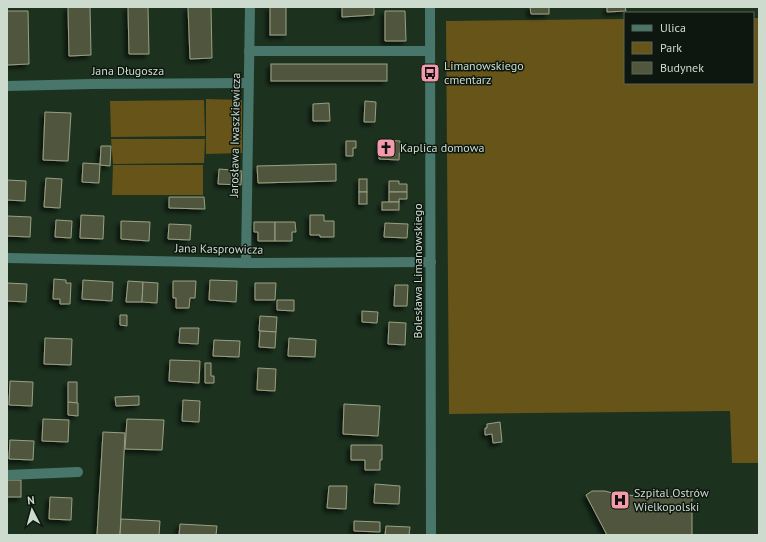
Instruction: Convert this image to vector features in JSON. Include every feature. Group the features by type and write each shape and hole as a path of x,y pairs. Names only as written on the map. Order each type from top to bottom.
{"street":[{"name":"Jarosława Iwaszkiewicza","path":"246,262 250,7"},
{"name":"Bolesława Limanowskiego","path":"430,7 432,535"},
{"path":"249,51 430,51"},
{"name":"Jana Długosza","path":"7,86 248,83"},
{"name":"Jana Kasprowicza","path":"7,258 246,262 431,262"},
{"path":"7,474 78,472"}],"green space":[{"path":"754,18 759,18 759,463 732,463 730,411 449,414 446,21 624,19 624,84 754,84"},
{"path":"206,99 242,100 242,153 206,154"},
{"path":"204,100 205,136 111,137 110,101"},
{"path":"111,139 205,139 204,163 113,164"},
{"path":"113,165 203,165 203,195 112,195"}],"building":[{"path":"68,7 90,7 91,55 69,56"},
{"path":"128,7 148,7 149,54 129,54"},
{"path":"188,7 211,7 212,58 190,59"},
{"path":"270,7 286,7 286,35 270,35"},
{"path":"342,7 374,7 374,15 342,17"},
{"path":"530,7 549,7 549,14 531,14"},
{"path":"607,7 625,7 626,11 607,12"},
{"path":"7,11 28,11 29,64 7,65"},
{"path":"385,11 405,11 406,41 385,41"},
{"path":"271,64 387,64 387,81 271,81"},
{"path":"365,101 376,102 375,122 364,122"},
{"path":"329,103 330,121 313,121 313,104"},
{"path":"45,112 71,113 68,161 43,160"},
{"path":"380,140 400,141 399,160 379,159"},
{"path":"346,141 356,141 356,148 353,148 353,156 346,156"},
{"path":"101,146 111,146 110,166 100,165"},
{"path":"83,163 100,164 99,183 82,182"},
{"path":"336,164 336,181 258,183 257,166"},
{"path":"219,169 242,171 241,185 218,184"},
{"path":"46,178 62,179 60,208 44,207"},
{"path":"359,179 367,179 367,192 359,192"},
{"path":"7,180 26,181 25,201 7,200"},
{"path":"389,181 399,181 399,184 407,184 407,192 389,192"},
{"path":"359,192 367,192 367,204 359,204"},
{"path":"389,192 407,192 407,199 399,199 399,202 389,202"},
{"path":"169,197 204,197 205,209 169,208"},
{"path":"382,202 399,202 399,210 382,210"},
{"path":"81,215 104,216 103,239 80,238"},
{"path":"310,215 324,215 324,221 334,221 334,237 310,235"},
{"path":"7,216 31,217 30,237 7,236"},
{"path":"56,220 72,221 71,238 55,237"},
{"path":"121,221 150,222 149,241 121,239"},
{"path":"254,222 275,222 275,241 258,241 258,232 254,232"},
{"path":"275,222 295,222 296,232 292,232 292,241 275,241"},
{"path":"385,223 408,224 407,238 384,237"},
{"path":"169,224 191,225 190,240 168,239"},
{"path":"54,279 66,280 66,283 71,283 70,304 60,304 60,299 53,299"},
{"path":"83,280 113,282 112,301 82,299"},
{"path":"210,280 237,281 236,302 209,300"},
{"path":"128,281 143,282 142,302 126,302"},
{"path":"173,281 196,281 195,298 190,298 189,308 176,308 176,298 173,298"},
{"path":"143,282 158,283 157,303 142,302"},
{"path":"7,283 27,284 26,302 7,301"},
{"path":"255,283 276,283 275,300 255,300"},
{"path":"395,285 408,285 407,306 394,306"},
{"path":"277,300 294,300 294,311 277,310"},
{"path":"362,311 378,312 377,323 362,322"},
{"path":"120,315 127,315 127,326 120,325"},
{"path":"260,316 277,317 276,332 259,331"},
{"path":"389,322 406,323 405,345 388,344"},
{"path":"180,328 199,328 198,344 179,343"},
{"path":"260,331 276,332 275,348 259,347"},
{"path":"45,338 72,339 71,365 44,364"},
{"path":"289,338 316,340 315,357 288,356"},
{"path":"214,340 240,341 239,357 213,356"},
{"path":"170,360 200,361 199,383 169,381"},
{"path":"205,363 211,363 211,376 214,376 214,383 205,383"},
{"path":"258,368 276,369 275,391 257,390"},
{"path":"10,381 33,382 32,406 9,405"},
{"path":"68,382 77,382 77,403 68,402"},
{"path":"139,396 139,405 116,406 115,397"},
{"path":"183,400 200,401 199,422 182,421"},
{"path":"68,402 78,403 78,416 68,415"},
{"path":"344,404 380,406 378,436 343,434"},
{"path":"43,419 69,420 68,442 42,441"},
{"path":"127,419 164,420 162,450 125,449"},
{"path":"500,422 502,442 493,443 492,434 485,435 485,428 487,428 487,424"},
{"path":"103,432 125,433 120,535 97,535"},
{"path":"10,440 34,441 33,460 9,459"},
{"path":"351,445 382,445 380,470 365,470 365,460 351,460"},
{"path":"7,480 21,480 21,497 7,497"},
{"path":"375,484 400,486 399,504 374,503"},
{"path":"329,486 347,486 346,509 327,508"},
{"path":"592,491 605,491 620,495 692,497 692,535 607,535 586,495"},
{"path":"50,497 72,498 71,520 49,519"},
{"path":"121,519 160,521 159,535 120,535"},
{"path":"354,521 380,522 380,532 354,531"},
{"path":"180,524 217,526 216,535 179,535"},
{"path":"386,526 410,527 409,535 385,535"}],"place":[{"name":"Limanowskiego cmentarz","path":"430,73"},
{"name":"Kaplica domowa","path":"386,148"},
{"name":"Szpital Ostrów Wielkopolski","path":"620,500"}]}
